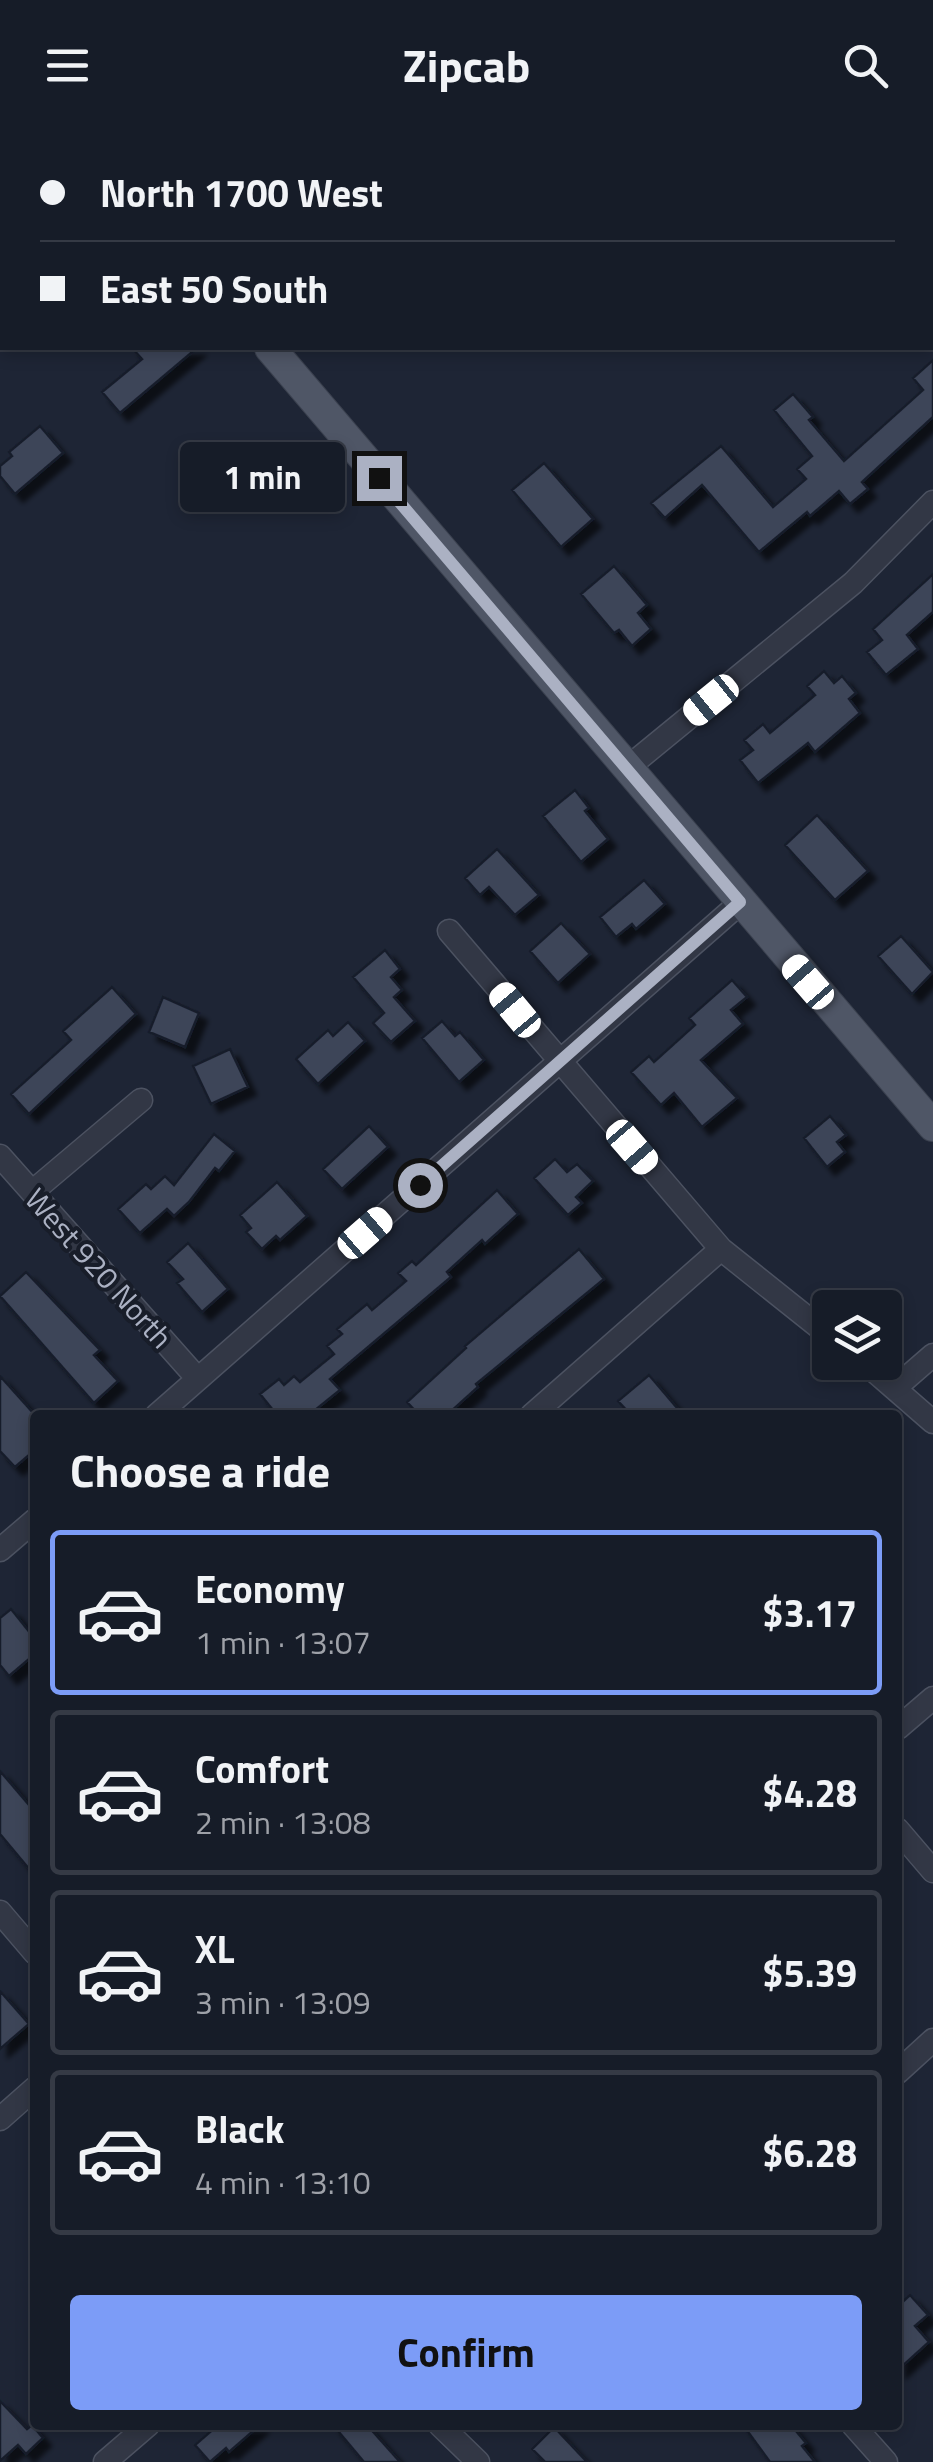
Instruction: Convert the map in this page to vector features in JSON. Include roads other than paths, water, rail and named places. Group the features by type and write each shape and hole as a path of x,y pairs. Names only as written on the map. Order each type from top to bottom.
{"main road":[{"path":"272,350 933,1126"}],"street":[{"path":"626,769 853,583 933,502"},
{"path":"163,1410 740,902"},
{"path":"449,931 721,1249 812,1322"},
{"path":"32,1192 140,1100"},
{"name":"West 920 North","path":"0,1156 198,1379"},
{"path":"546,1410 721,1249"},
{"path":"896,1388 933,1355"},
{"path":"886,1380 933,1422"},
{"path":"4,1539 30,1523"},
{"path":"902,1725 933,1698"},
{"path":"902,1835 933,1871"},
{"path":"0,1912 30,1947"},
{"path":"902,2068 933,2040"},
{"path":"0,2119 30,2092"},
{"path":"105,2462 142,2430"},
{"path":"445,2430 478,2462"},
{"path":"857,2430 886,2462"}]}
